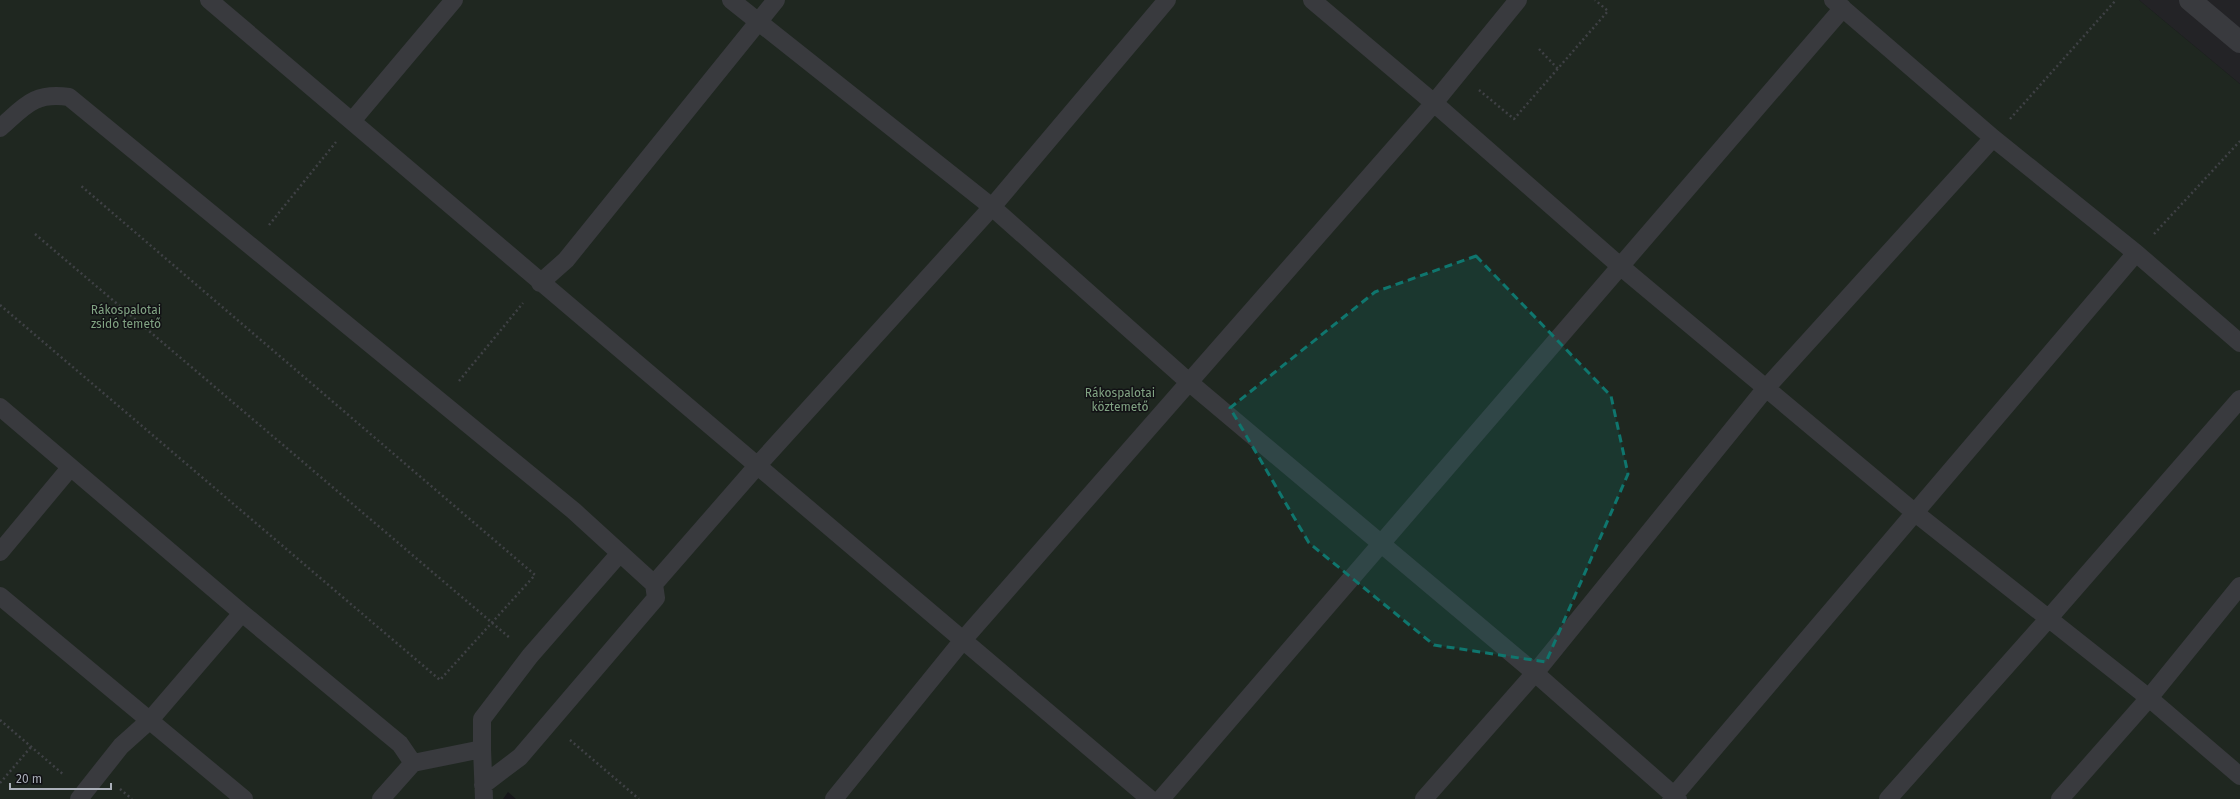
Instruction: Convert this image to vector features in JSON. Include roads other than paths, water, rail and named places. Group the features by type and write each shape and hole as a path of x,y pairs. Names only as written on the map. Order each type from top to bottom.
{"street":[{"path":"2190,0 2240,42"}],"lane":[{"path":"209,0 540,283 1150,799"},
{"path":"352,121 454,0"},
{"path":"731,0 992,207 1190,383 1383,543 1535,673 1674,798 1914,512 2136,253"},
{"path":"540,283 566,260 776,0"},
{"path":"654,584 757,466 992,207 1167,0"},
{"path":"1312,0 1434,103 1620,266 1914,512 2149,698 2240,776"},
{"path":"834,799 963,640 1434,103 1518,0"},
{"path":"1161,799 1620,266 1838,4 1993,138 2136,253 2240,343"},
{"path":"0,128 30,102 51,94 69,97 567,506 654,584 656,598 520,757 484,792"},
{"path":"1424,799 1535,673 1766,388 1993,138"},
{"path":"1888,799 2049,618 2240,398"},
{"path":"0,407 242,613 400,744 413,763"},
{"path":"0,552 70,468"},
{"path":"484,792 482,719 530,656 620,553"},
{"path":"2060,799 2149,698 2240,586"},
{"path":"0,596 244,799"},
{"path":"82,796 121,746 150,720 242,613"},
{"path":"381,799 413,763 482,749"}],"park label":[{"name":"Rákospalotai zsidó temető","path":"126,317"},
{"name":"Rákospalotai köztemető","path":"1120,400"}]}
